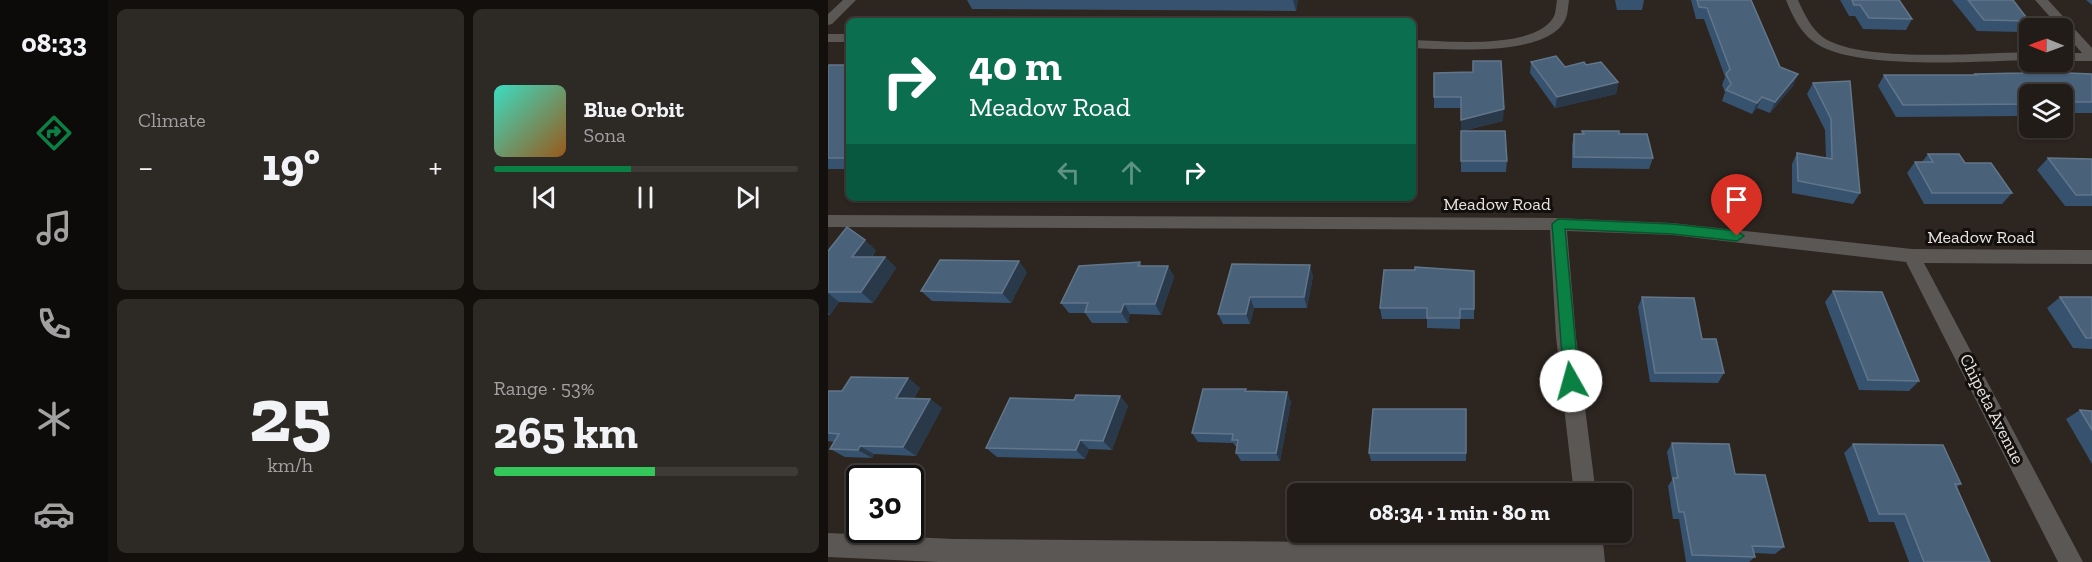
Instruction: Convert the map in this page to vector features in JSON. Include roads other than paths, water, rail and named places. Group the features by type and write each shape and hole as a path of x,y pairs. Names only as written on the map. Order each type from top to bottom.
{"street":[{"path":"828,21 850,0"},
{"path":"1416,44 1486,45 1517,42 1542,36 1557,23 1563,0"},
{"path":"1792,0 1803,24 1821,42 1851,53 2019,57"},
{"path":"2041,0 2092,57"},
{"path":"828,38 846,38"},
{"path":"2073,57 2092,57"},
{"name":"Meadow Road","path":"828,221 1558,224 1672,229 1912,256 2092,257"},
{"path":"1558,224 1566,337 1584,483"},
{"name":"Chipeta Avenue","path":"1912,256 2071,562"},
{"path":"828,545 954,551 1592,550"}]}
